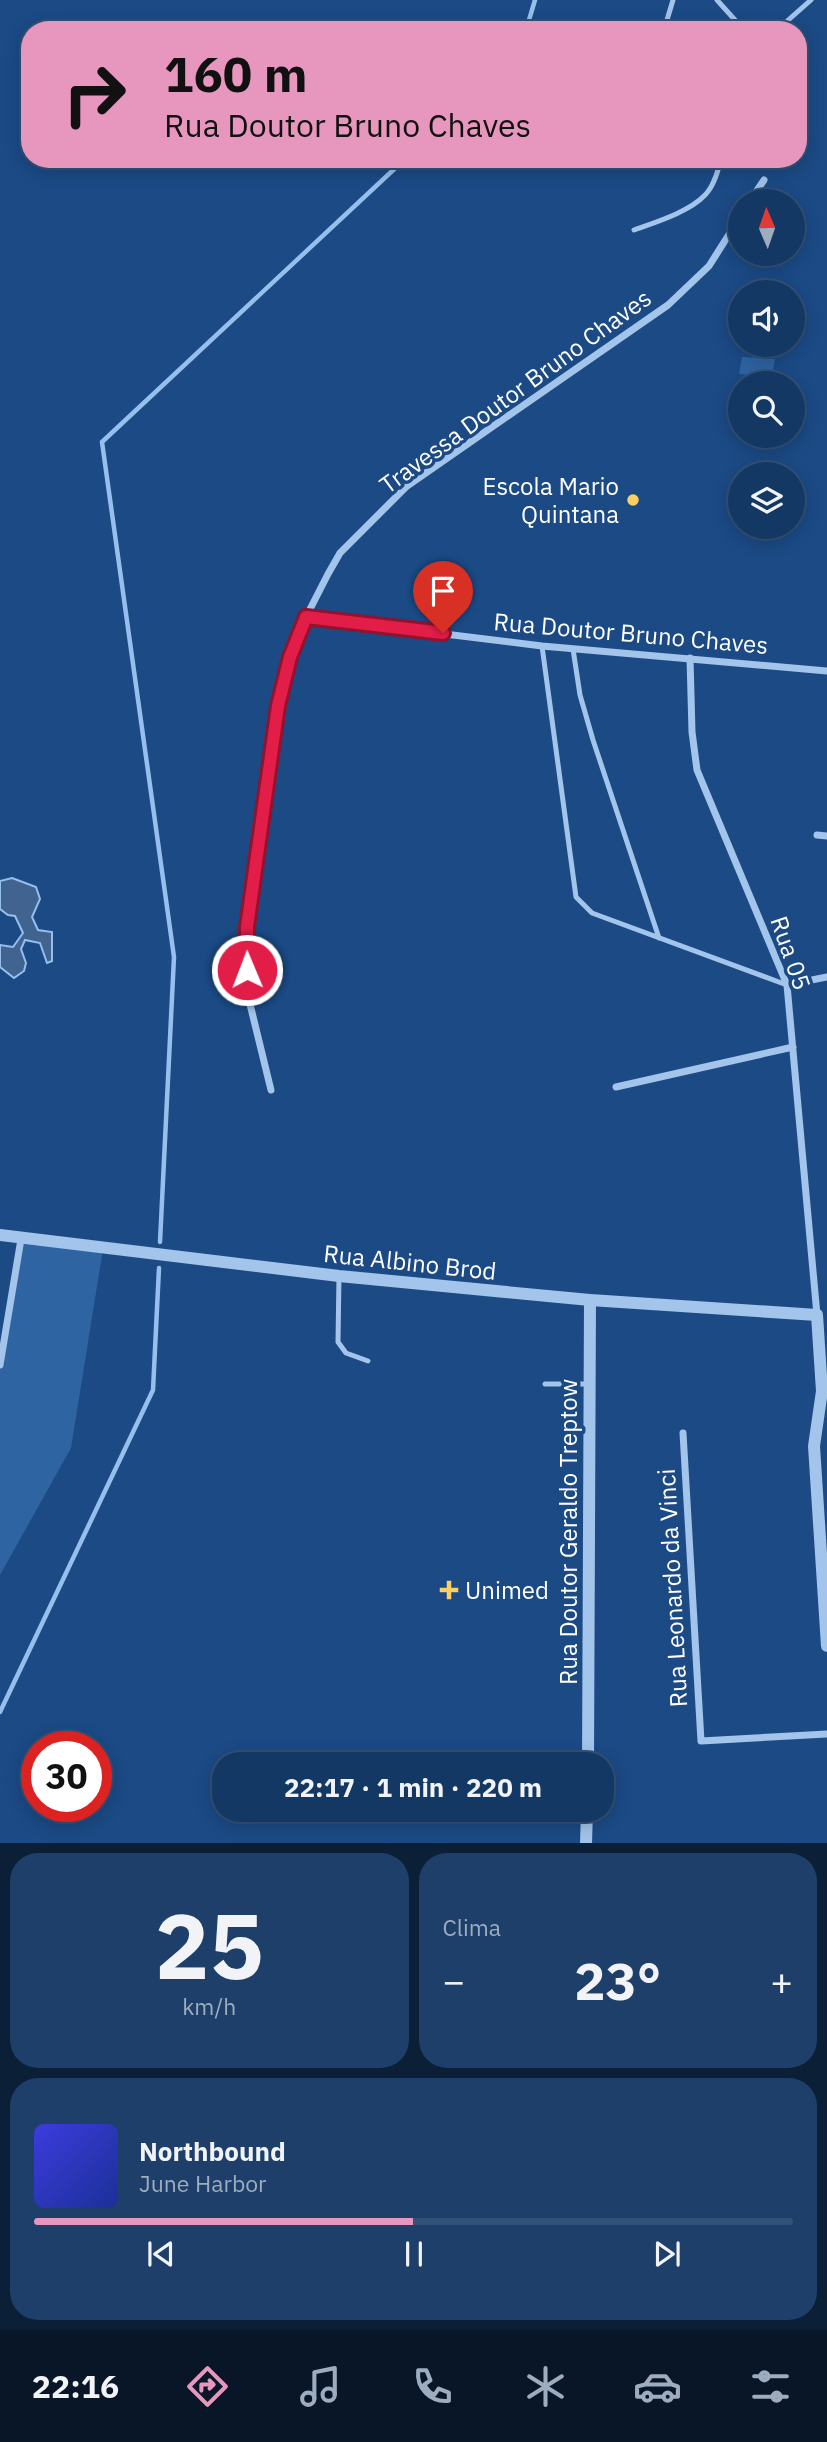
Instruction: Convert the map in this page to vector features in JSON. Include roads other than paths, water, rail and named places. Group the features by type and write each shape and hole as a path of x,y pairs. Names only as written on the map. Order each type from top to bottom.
{"street":[{"path":"758,189 764,180"},
{"name":"Travessa Doutor Bruno Chaves","path":"271,1090 247,992 247,927 278,706 290,657 306,617 340,553 408,486 668,305 709,266 728,236"},
{"name":"Rua Doutor Bruno Chaves","path":"306,617 542,646 827,671"},
{"name":"Rua 05","path":"690,658 692,732 697,770 787,985 817,1315"},
{"path":"817,835 827,836"},
{"path":"787,985 827,977"},
{"path":"615,1087 793,1047"},
{"name":"Rua Albino Brod","path":"0,1235 339,1276 590,1300 817,1315"},
{"path":"0,1365 21,1239"},
{"name":"Rua Doutor Geraldo Treptow","path":"587,1752 590,1300"},
{"path":"817,1315 822,1391 814,1446 827,1646"},
{"name":"Rua Leonardo da Vinci","path":"682,1433 701,1741 827,1734"},
{"path":"586,1843 587,1822"}],"lane":[{"path":"667,21 673,0"},
{"path":"717,0 736,21"},
{"path":"787,21 811,0"},
{"path":"634,230 678,213 705,195 719,168"},
{"path":"542,646 576,897 585,909 592,913 787,985"},
{"path":"573,649 580,695 593,740 659,938"},
{"path":"339,1276 338,1342 346,1353 368,1361"},
{"path":"545,1384 590,1384"}],"waterway":[{"path":"529,21 535,0"},
{"path":"160,1242 174,957 102,442 395,168"},
{"path":"0,1712 153,1390 159,1268"}],"place":[{"name":"Escola Mario Quintana","path":"633,500"},
{"name":"Unimed","path":"449,1590"}]}
